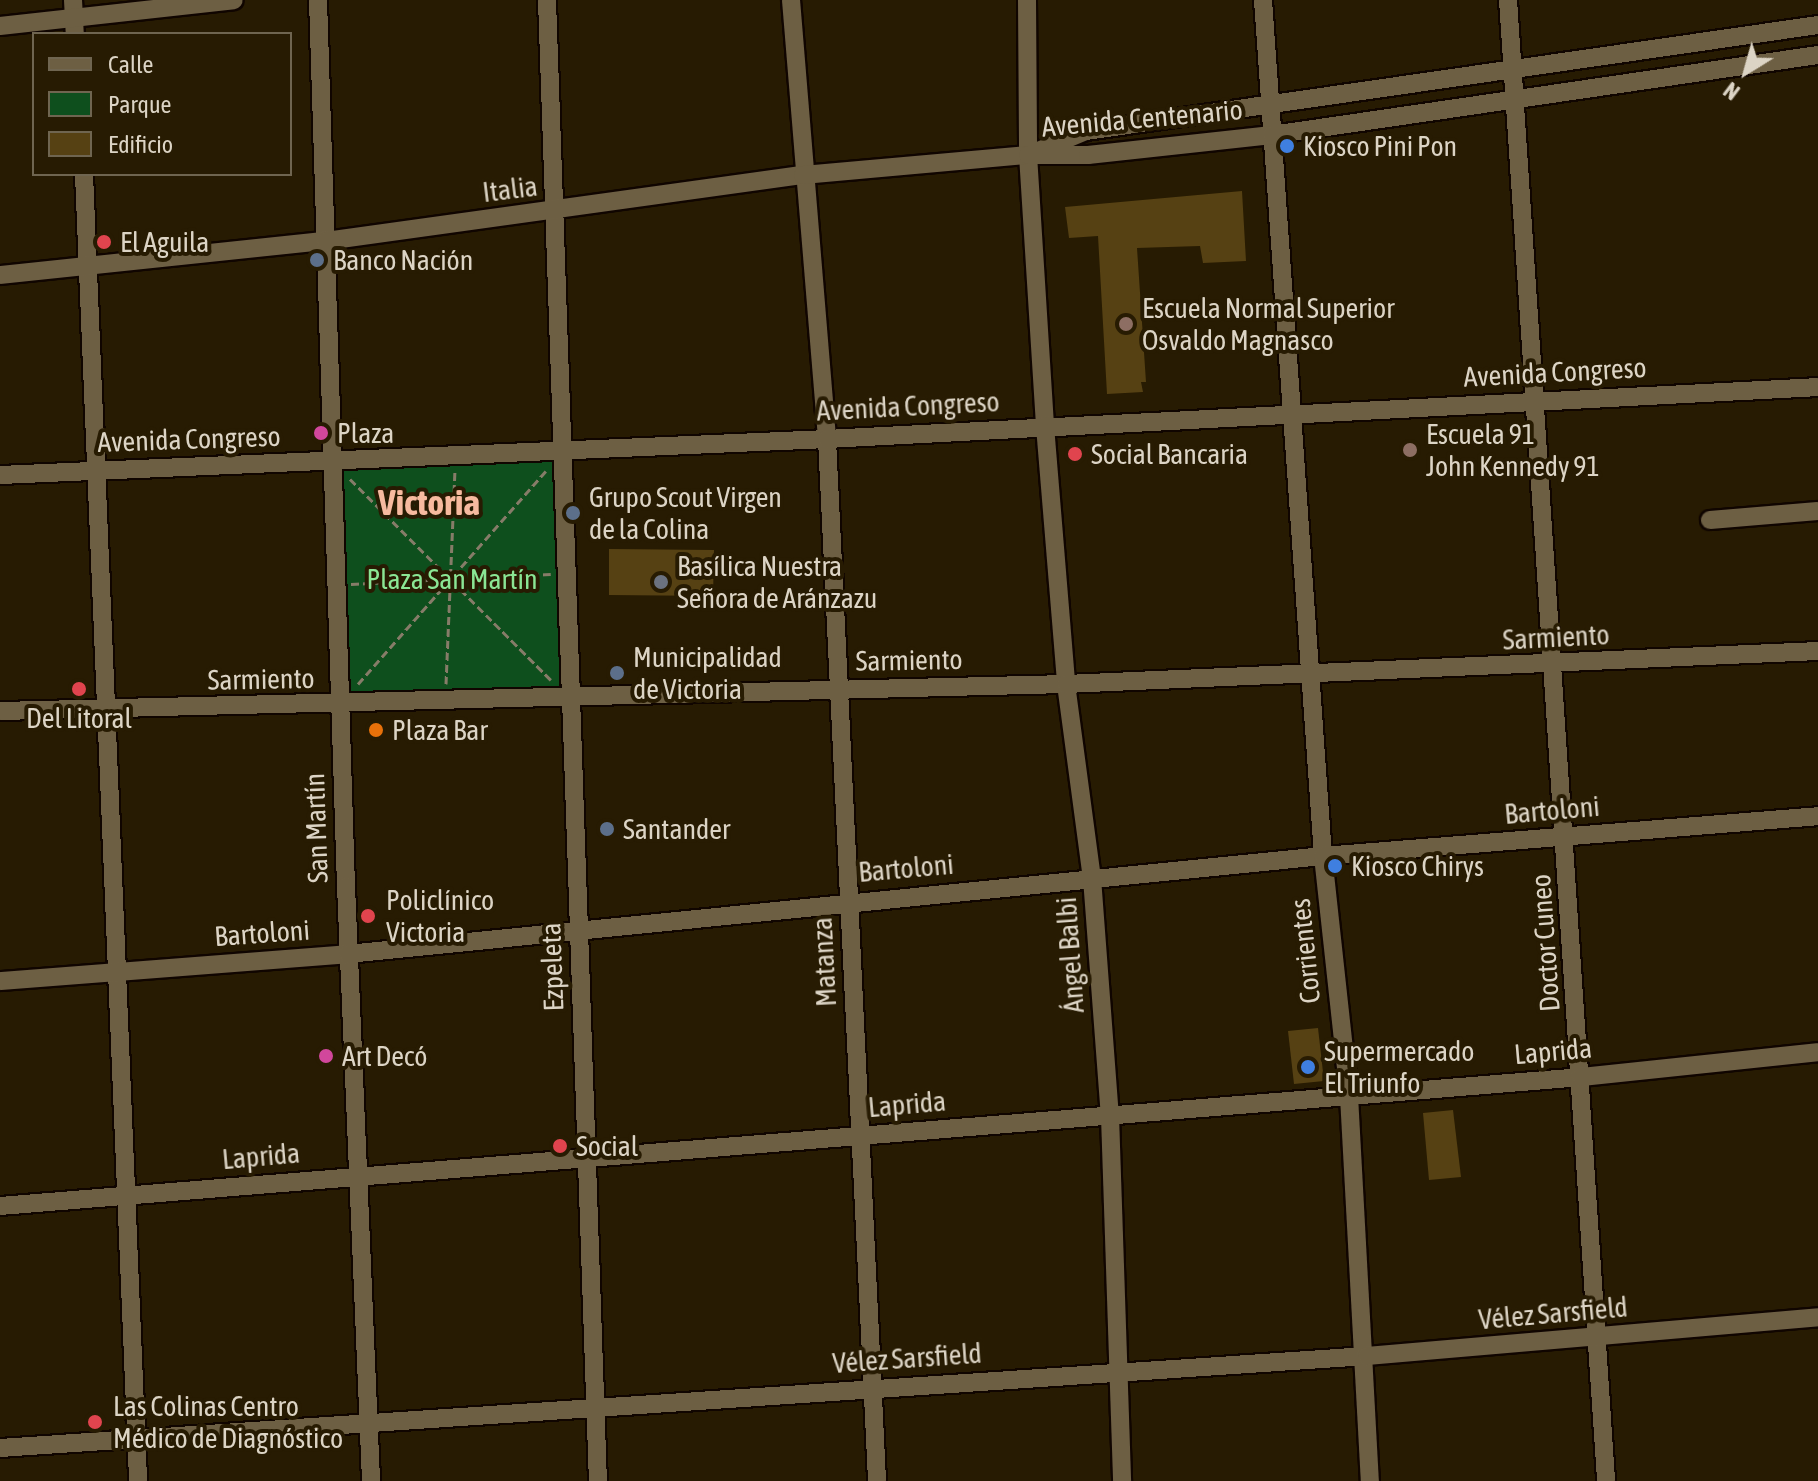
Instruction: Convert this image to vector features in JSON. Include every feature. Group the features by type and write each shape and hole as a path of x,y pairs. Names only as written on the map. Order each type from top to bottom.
{"street":[{"path":"0,26 234,0"},
{"name":"San Martín","path":"318,0 348,954 371,1481"},
{"name":"Ezpeleta","path":"547,0 598,1481"},
{"name":"Matanza","path":"791,0 827,439 877,1481"},
{"name":"Ángel Balbi","path":"1027,0 1028,155 1045,426 1066,684 1092,878 1110,1116 1122,1481"},
{"name":"Corrientes","path":"1263,0 1289,415 1323,856 1349,1096 1367,1356 1370,1481"},
{"name":"Doctor Cuneo","path":"1508,0 1532,401 1556,666 1606,1481"},
{"name":"Avenida Centenario","path":"1028,155 1086,131 1818,25"},
{"name":"Avenida Centenario","path":"1028,155 1088,155 1272,135 1818,55"},
{"name":"Italia","path":"0,275 326,241 803,175 1028,155"},
{"path":"84,176 138,1481"},
{"name":"Avenida Congreso","path":"0,475 563,452 1818,387"},
{"path":"1710,520 1818,511"},
{"name":"Sarmiento","path":"0,711 340,705 1066,684 1556,666 1818,651"},
{"name":"Bartoloni","path":"0,981 348,954 849,901 1323,856 1818,816"},
{"name":"Laprida","path":"0,1206 1581,1077 1818,1052"},
{"name":"Vélez Sarsfield","path":"0,1448 369,1427 873,1388 1367,1356 1818,1317"}],"path":[{"path":"340,705 563,452"},
{"path":"445,702 456,456"},
{"path":"333,461 571,699"},
{"path":"336,585 567,573"}],"green space":[{"name":"Plaza San Martín","path":"563,452 571,699 340,705 333,461"}],"building":[{"path":"1242,191 1246,261 1203,263 1200,246 1137,248 1146,382 1141,382 1143,392 1107,394 1098,236 1069,238 1065,207"},
{"name":"Basílica Nuestra Señora de Aránzazu","path":"609,549 714,550 713,596 609,595"},
{"path":"1318,1028 1324,1081 1294,1084 1288,1031"},
{"path":"1453,1110 1461,1177 1429,1180 1423,1113"}],"place":[{"name":"Kiosco Pini Pon","path":"1287,146"},
{"name":"El Aguila","path":"104,242"},
{"name":"Banco Nación","path":"317,260"},
{"name":"Escuela Normal Superior Osvaldo Magnasco","path":"1126,324"},
{"name":"Plaza","path":"321,433"},
{"name":"Escuela 91 John Kennedy 91","path":"1410,450"},
{"name":"Social Bancaria","path":"1075,454"},
{"name":"Grupo Scout Virgen de la Colina","path":"573,513"},
{"name":"Basílica Nuestra Señora de Aránzazu","path":"661,582"},
{"name":"Municipalidad de Victoria","path":"617,673"},
{"name":"Del Litoral","path":"79,689"},
{"name":"Plaza Bar","path":"376,730"},
{"name":"Santander","path":"607,829"},
{"name":"Kiosco Chirys","path":"1335,866"},
{"name":"Policlínico Victoria","path":"368,916"},
{"name":"Art Decó","path":"326,1056"},
{"name":"Supermercado El Triunfo","path":"1308,1067"},
{"name":"Social","path":"560,1146"},
{"name":"Las Colinas Centro Médico de Diagnóstico","path":"95,1422"}],"district":[{"name":"Victoria","path":"429,503"}]}
